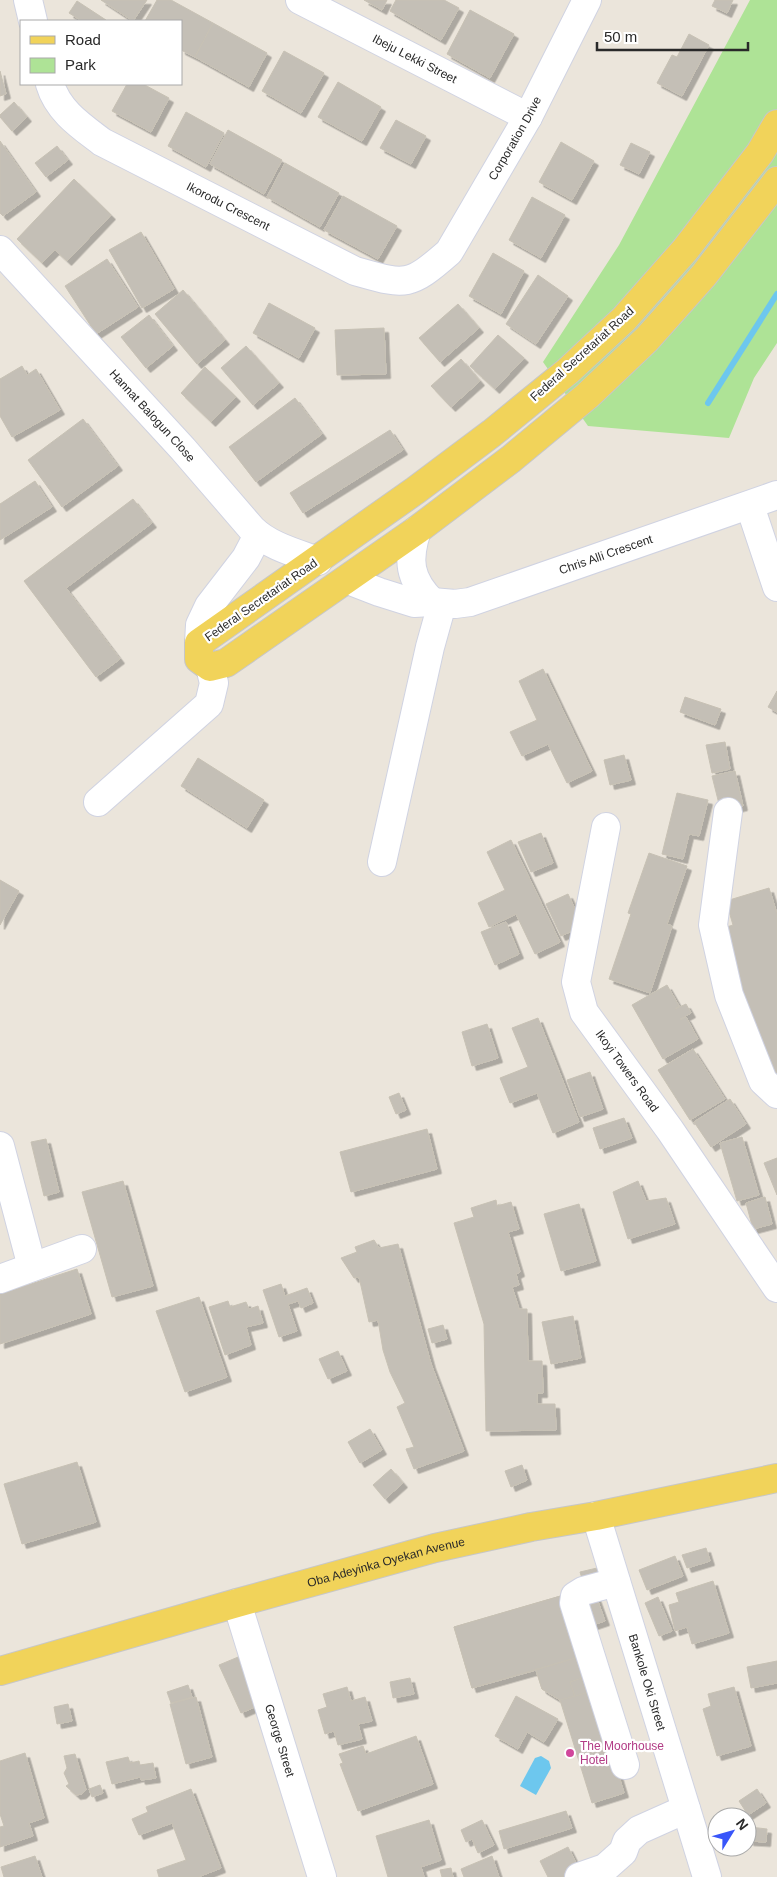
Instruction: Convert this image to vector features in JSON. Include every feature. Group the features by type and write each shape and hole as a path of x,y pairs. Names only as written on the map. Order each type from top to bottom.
{"main road":[{"name":"Federal Secretariat Road","path":"204,655 318,561 492,433 568,371 624,319 685,250 760,152 777,124"},
{"path":"204,655 226,663 272,629 348,580 418,530 587,396 647,339 704,275 777,181"},
{"name":"Oba Adeyinka Oyekan Avenue","path":"0,1671 435,1548 777,1478"}],"street":[{"path":"28,0 33,20"},
{"name":"Ibeju Lekki Street","path":"300,0 528,117"},
{"name":"Corporation Drive","path":"430,269 449,252 528,117 587,0"},
{"name":"Ikorodu Crescent","path":"50,85 53,95 72,119 102,142 355,271 395,282 415,278 430,269"},
{"name":"Hannat Balogun Close","path":"0,250 183,449 258,535 286,549 318,561"},
{"name":"Chris Alli Crescent","path":"348,580 414,603 455,604 470,602 750,506 777,495"},
{"path":"750,506 777,588"},
{"path":"382,862 430,647 437,603 418,585 412,571 411,553 418,530"},
{"path":"98,802 209,704 214,682 204,655 200,625 209,606 246,558 258,535"},
{"path":"728,812 713,924 729,995 763,1081 777,1094"},
{"name":"Ikoyi Towers Road","path":"606,827 576,982 584,1012 670,1130 777,1288"},
{"path":"0,1146 32,1267"},
{"path":"0,1278 82,1250"},
{"name":"Bankole Oki Street","path":"596,1516 707,1877"},
{"path":"616,1582 583,1591 575,1596 574,1603 625,1766"},
{"name":"George Street","path":"237,1603 322,1877"},
{"path":"579,1877 605,1868 623,1852 627,1841 640,1830 686,1809"}],"green space":[{"path":"750,0 777,0 777,343 754,378 729,438 588,426 543,362 619,245"}],"water":[{"path":"541,1756 549,1761 551,1768 536,1795 520,1786 535,1758"}],"building":[{"path":"101,0 147,0 134,20"},
{"path":"157,0 171,0 213,23 195,57 182,50 182,20 146,20"},
{"path":"364,0 387,0 382,10"},
{"path":"396,0 444,0 459,8 441,40 390,11"},
{"path":"715,0 733,0 727,13 712,6"},
{"path":"77,1 106,20 80,20 69,13"},
{"path":"470,10 514,34 490,78 447,54"},
{"path":"213,23 267,53 249,87 195,57"},
{"path":"689,34 709,45 682,96 657,83 672,55 677,57"},
{"path":"284,51 324,73 301,113 262,91"},
{"path":"0,71 6,94 0,96"},
{"path":"338,82 381,107 362,141 318,117"},
{"path":"126,85 145,85 169,98 151,132 112,111"},
{"path":"14,102 27,117 12,131 0,115"},
{"path":"186,112 224,133 206,167 168,146"},
{"path":"396,120 426,136 411,164 380,148"},
{"path":"228,130 282,160 264,194 210,164"},
{"path":"0,141 36,192 3,216 0,213"},
{"path":"561,142 594,161 572,200 539,182"},
{"path":"631,143 650,152 639,174 620,165"},
{"path":"57,146 68,160 46,177 35,163"},
{"path":"285,163 339,193 320,227 267,197"},
{"path":"74,179 111,215 67,261 55,250 42,263 17,239"},
{"path":"343,196 397,226 378,259 324,230"},
{"path":"532,197 565,215 541,258 509,240"},
{"path":"141,232 174,289 142,308 109,250"},
{"path":"493,253 524,271 501,314 469,296"},
{"path":"107,259 138,307 96,334 65,286"},
{"path":"538,275 568,296 536,344 506,324"},
{"path":"183,290 225,340 197,364 155,314"},
{"path":"269,303 315,328 299,358 253,333"},
{"path":"458,304 479,328 440,362 419,338"},
{"path":"149,315 173,346 146,368 121,337"},
{"path":"384,328 386,374 337,375 335,330"},
{"path":"498,335 524,358 495,389 470,366"},
{"path":"246,346 279,383 253,405 221,368"},
{"path":"461,359 480,381 451,407 431,386"},
{"path":"22,366 27,375 36,369 60,410 12,437 0,416 0,379"},
{"path":"205,367 236,397 211,422 181,393"},
{"path":"295,398 322,434 256,482 229,447"},
{"path":"83,419 118,466 62,507 28,460"},
{"path":"390,430 403,450 303,513 290,493"},
{"path":"35,481 52,507 0,540 0,504"},
{"path":"133,499 152,523 66,588 120,659 96,677 24,581"},
{"path":"543,669 592,771 567,783 548,744 522,756 510,732 537,720 519,681"},
{"path":"777,691 777,712 768,707"},
{"path":"685,697 721,709 715,725 680,712"},
{"path":"725,742 730,769 712,773 706,745"},
{"path":"624,755 631,780 610,785 604,760"},
{"path":"198,758 264,800 247,828 181,786"},
{"path":"735,771 743,806 721,812 712,776"},
{"path":"677,793 708,800 699,836 689,834 683,859 662,854"},
{"path":"541,833 553,863 531,872 518,842"},
{"path":"511,840 560,942 535,954 516,914 489,927 478,903 505,890 487,852"},
{"path":"649,853 687,866 667,924 672,926 650,993 609,979 631,914 628,913"},
{"path":"0,880 19,891 0,925"},
{"path":"769,888 777,914 777,1079 769,1082 720,929 733,925 726,901"},
{"path":"568,894 583,926 561,936 546,904"},
{"path":"506,922 519,954 495,965 481,932"},
{"path":"667,985 679,1006 675,1009 686,1004 691,1013 680,1019 686,1017 698,1039 663,1059 632,1005"},
{"path":"538,1018 579,1122 553,1133 537,1093 510,1103 500,1078 528,1067 512,1028"},
{"path":"487,1024 498,1058 472,1066 462,1032"},
{"path":"693,1049 725,1099 690,1120 658,1070"},
{"path":"590,1072 603,1109 580,1117 567,1080"},
{"path":"399,1093 406,1110 396,1114 389,1097"},
{"path":"730,1099 746,1124 711,1147 694,1122"},
{"path":"624,1118 632,1138 600,1149 593,1128"},
{"path":"427,1129 437,1169 351,1192 340,1152"},
{"path":"742,1137 759,1195 737,1201 720,1143"},
{"path":"46,1139 59,1192 44,1196 31,1142"},
{"path":"777,1158 777,1195 764,1163"},
{"path":"123,1181 153,1286 112,1297 82,1192"},
{"path":"638,1181 646,1201 666,1198 675,1224 628,1239 613,1192"},
{"path":"765,1197 772,1224 753,1229 746,1203"},
{"path":"496,1200 497,1206 511,1202 519,1229 508,1232 520,1272 516,1274 519,1285 512,1287 519,1309 527,1309 528,1361 542,1361 543,1393 537,1393 537,1404 555,1404 556,1430 486,1431 484,1324 454,1223 474,1217 471,1208"},
{"path":"579,1204 596,1261 561,1271 544,1214"},
{"path":"374,1240 379,1248 398,1244 431,1364 464,1451 414,1469 406,1449 414,1447 397,1407 405,1403 390,1372 383,1350 378,1320 369,1322 359,1277 354,1278 341,1258 357,1252 355,1247"},
{"path":"77,1269 91,1314 0,1344 0,1294"},
{"path":"281,1284 285,1296 307,1288 313,1303 301,1308 298,1301 288,1304 297,1331 279,1337 263,1290"},
{"path":"199,1297 227,1377 185,1392 156,1311"},
{"path":"228,1301 230,1307 246,1302 249,1309 258,1306 263,1323 246,1327 251,1345 225,1355 209,1307"},
{"path":"573,1316 581,1358 551,1364 542,1322"},
{"path":"443,1325 447,1339 432,1343 428,1329"},
{"path":"338,1351 347,1371 328,1379 319,1359"},
{"path":"370,1429 382,1450 360,1463 348,1442"},
{"path":"77,1462 96,1522 22,1544 4,1484"},
{"path":"522,1465 527,1480 511,1487 505,1471"},
{"path":"391,1469 403,1483 385,1499 373,1485"},
{"path":"706,1548 710,1561 687,1568 682,1555"},
{"path":"675,1556 683,1576 647,1590 639,1570"},
{"path":"597,1568 601,1580 584,1585 580,1572"},
{"path":"713,1581 729,1633 692,1644 687,1627 675,1631 669,1605 679,1602 676,1593"},
{"path":"564,1595 624,1793 592,1803 560,1700 542,1689 536,1670 472,1688 454,1627"},
{"path":"564,1595 582,1656 472,1688 454,1627"},
{"path":"596,1596 605,1621 590,1626 582,1601"},
{"path":"658,1597 672,1631 659,1636 645,1603"},
{"path":"243,1655 264,1703 241,1713 219,1665"},
{"path":"582,1656 588,1676 570,1682 575,1696 560,1700 542,1689 536,1670"},
{"path":"777,1661 777,1683 751,1688 747,1667"},
{"path":"588,1676 593,1691 575,1696 570,1682"},
{"path":"410,1678 414,1694 393,1698 390,1682"},
{"path":"188,1685 192,1697 171,1703 167,1692"},
{"path":"347,1687 351,1701 365,1697 372,1721 358,1724 362,1739 338,1745 334,1731 325,1734 318,1710 327,1707 323,1694"},
{"path":"734,1687 751,1746 717,1756 703,1709 711,1706 708,1694"},
{"path":"516,1696 558,1719 544,1742 527,1732 518,1749 495,1736"},
{"path":"196,1697 212,1757 186,1764 170,1704"},
{"path":"68,1704 72,1721 57,1724 54,1707"},
{"path":"416,1736 433,1784 358,1811 340,1764 343,1763 339,1754 363,1746 366,1754"},
{"path":"25,1753 44,1818 29,1823 33,1836 0,1847 0,1827 4,1826 0,1814 0,1761"},
{"path":"75,1754 86,1790 82,1794 76,1795 66,1786 69,1784 64,1773 67,1768 64,1756"},
{"path":"128,1757 130,1763 139,1761 140,1765 153,1763 156,1778 141,1780 140,1777 112,1784 106,1762"},
{"path":"100,1785 103,1793 92,1797 89,1789"},
{"path":"191,1789 221,1868 198,1877 159,1877 157,1870 186,1860 172,1823 139,1835 132,1819 148,1812 146,1807"},
{"path":"757,1789 766,1803 757,1809 757,1807 743,1807 739,1801"},
{"path":"566,1811 572,1828 504,1849 499,1831"},
{"path":"429,1820 441,1860 421,1867 424,1877 388,1877 376,1836"},
{"path":"482,1820 494,1845 478,1853 472,1839 466,1842 461,1830"},
{"path":"757,1828 767,1829 766,1842 757,1841"},
{"path":"568,1847 579,1869 561,1877 548,1877 540,1861"},
{"path":"35,1856 42,1877 4,1877 1,1867"},
{"path":"492,1856 499,1877 464,1877 461,1869"},
{"path":"451,1868 453,1877 442,1877 440,1870"}],"waterway":[{"path":"708,403 777,294"}],"place":[{"name":"The Moorhouse Hotel","path":"570,1753"}]}
